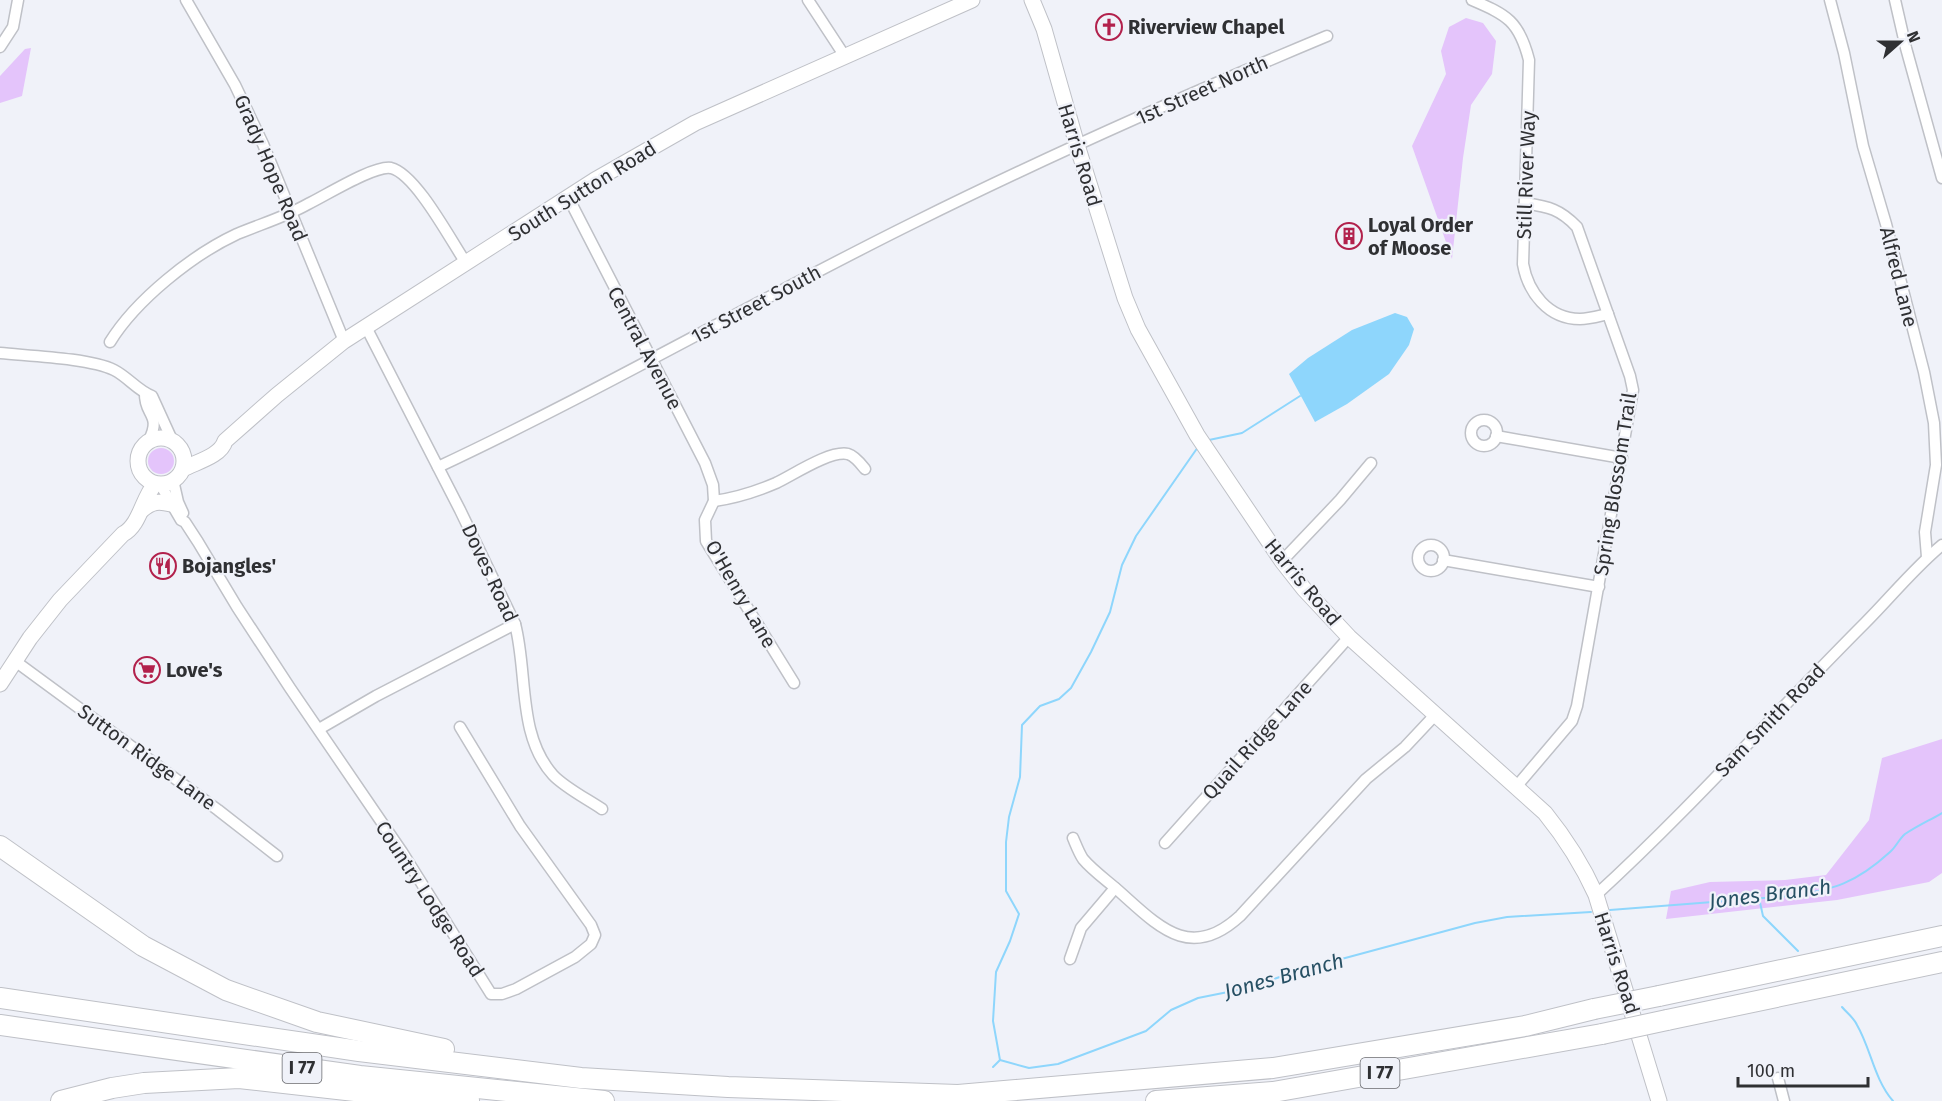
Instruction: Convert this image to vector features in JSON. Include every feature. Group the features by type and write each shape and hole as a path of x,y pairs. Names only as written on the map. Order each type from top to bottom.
{"highway":[{"path":"0,846 143,946 226,990 317,1022 429,1047 505,1059 581,1078"},
{"name":"I 77","path":"0,998 359,1051 581,1078 728,1087 957,1095 1273,1068 1525,1026 1594,1009 1942,936"},
{"name":"I 77","path":"1156,1101 1273,1092 1602,1034 1942,962"},
{"name":"I 77","path":"0,1025 360,1076 604,1101"},
{"path":"62,1101 144,1083 239,1078 390,1095 478,1101"}],"main road":[{"name":"South Sutton Road","path":"168,479 218,452 224,447 225,441 277,394 344,341 568,197 695,123 972,0"},
{"name":"Harris Road","path":"1032,0 1044,29 1077,145 1125,298 1138,329 1197,435 1282,561 1304,589 1349,637 1545,813 1567,840 1583,866 1596,895 1659,1101"},
{"path":"123,534 123,527 134,510 139,493 141,475 137,460 139,452 149,440 156,437 176,443 183,454 168,479 145,497 142,510"},
{"name":"South Sutton Road","path":"176,443 197,451 206,449 219,441 225,441"},
{"path":"141,475 168,479"},
{"path":"0,684 60,600 123,534 129,531 142,510 159,501 171,504"}],"street":[{"path":"0,47 14,27 18,0"},
{"name":"Grady Hope Road","path":"186,0 235,85 263,144 344,341"},
{"path":"808,0 844,56"},
{"name":"Still River Way","path":"1472,0 1497,11 1514,24 1524,39 1529,60 1523,264 1526,280 1536,298 1548,309 1566,317 1580,319 1608,314"},
{"name":"Alfred Lane","path":"1830,0 1844,53 1863,146 1886,224 1924,372 1934,423 1936,465 1925,532 1927,557"},
{"path":"1895,0 1942,178"},
{"name":"1st Street North","path":"1077,145 1327,36"},
{"name":"1st Street South","path":"438,467 913,223 1077,145"},
{"path":"110,342 117,331 165,279 199,256 234,236 291,214 364,174 389,168 406,175 421,193 466,263"},
{"name":"Central Avenue","path":"568,197 705,463 713,485 714,501"},
{"name":"Spring Blossom Trail","path":"1515,787 1572,721 1577,706 1633,390 1577,227 1565,215 1550,207 1525,203"},
{"name":"Doves Road","path":"366,327 515,624 520,644 528,719 539,755 554,776 602,809"},
{"path":"0,353 75,361 105,367 123,375 152,396 176,443"},
{"path":"145,393 145,400 155,428 149,440"},
{"path":"1496,436 1622,458"},
{"path":"714,501 740,496 767,486 831,456 848,454 865,469"},
{"path":"1282,561 1340,500 1371,463"},
{"name":"Country Lodge Road","path":"168,479 171,504 181,520 185,522 237,607 402,852 491,994 502,994 516,989 575,957 591,944 595,935 591,925 520,826 460,727"},
{"name":"Country Lodge Road","path":"168,479 185,516 185,522"},
{"name":"O'Henry Lane","path":"714,501 705,520 706,541 794,683"},
{"name":"Sam Smith Road","path":"1596,895 1644,851 1942,544"},
{"path":"1443,560 1599,587"},
{"path":"319,729 376,696 515,624"},
{"name":"Quail Ridge Lane","path":"1165,843 1349,637"},
{"name":"Sutton Ridge Lane","path":"15,661 219,810 277,856"},
{"path":"1073,838 1083,859 1156,925 1173,934 1191,937 1209,936 1227,928 1366,779 1404,747 1436,714"},
{"path":"1070,959 1081,928 1115,888"},
{"path":"1778,1078 1784,1101"}],"shaded area":[{"path":"1466,18 1483,23 1496,41 1492,74 1471,105 1452,259 1412,146 1446,74 1441,51 1449,27"},
{"path":"31,48 22,96 0,103 0,76 25,49"},
{"path":"161,448 170,452 174,461 170,470 161,474 152,470 148,461 152,452"},
{"path":"1942,739 1942,873 1929,882 1837,900 1666,919 1671,891 1710,882 1785,880 1826,875 1869,820 1882,758"}],"water":[{"path":"1395,313 1407,317 1414,329 1409,345 1389,374 1347,404 1315,422 1289,374 1308,358 1352,330"}],"waterway":[{"path":"1209,440 1242,433 1300,396"},
{"path":"1000,1060 993,1021 996,972 1019,914 1006,891 1006,842 1009,817 1020,777 1022,725 1040,706 1059,699 1071,688 1110,612 1122,565 1136,536 1198,447"},
{"name":"Jones Branch","path":"1610,910 1789,896 1832,888 1855,878 1878,863 1905,834 1942,813"},
{"path":"1759,898 1763,916 1798,951"},
{"name":"Jones Branch","path":"1000,1060 1029,1068 1058,1064 1146,1031 1171,1010 1198,998 1248,988 1297,971 1475,923 1507,917 1591,912"},
{"path":"1842,1007 1856,1022 1881,1083 1893,1101"},
{"name":"Jones Branch","path":"993,1067 1000,1060"}],"place":[{"name":"Riverview Chapel","path":"1109,27"},
{"name":"Loyal Order of Moose","path":"1349,236"},
{"name":"Bojangles'","path":"163,566"},
{"name":"Love's","path":"147,670"}]}
